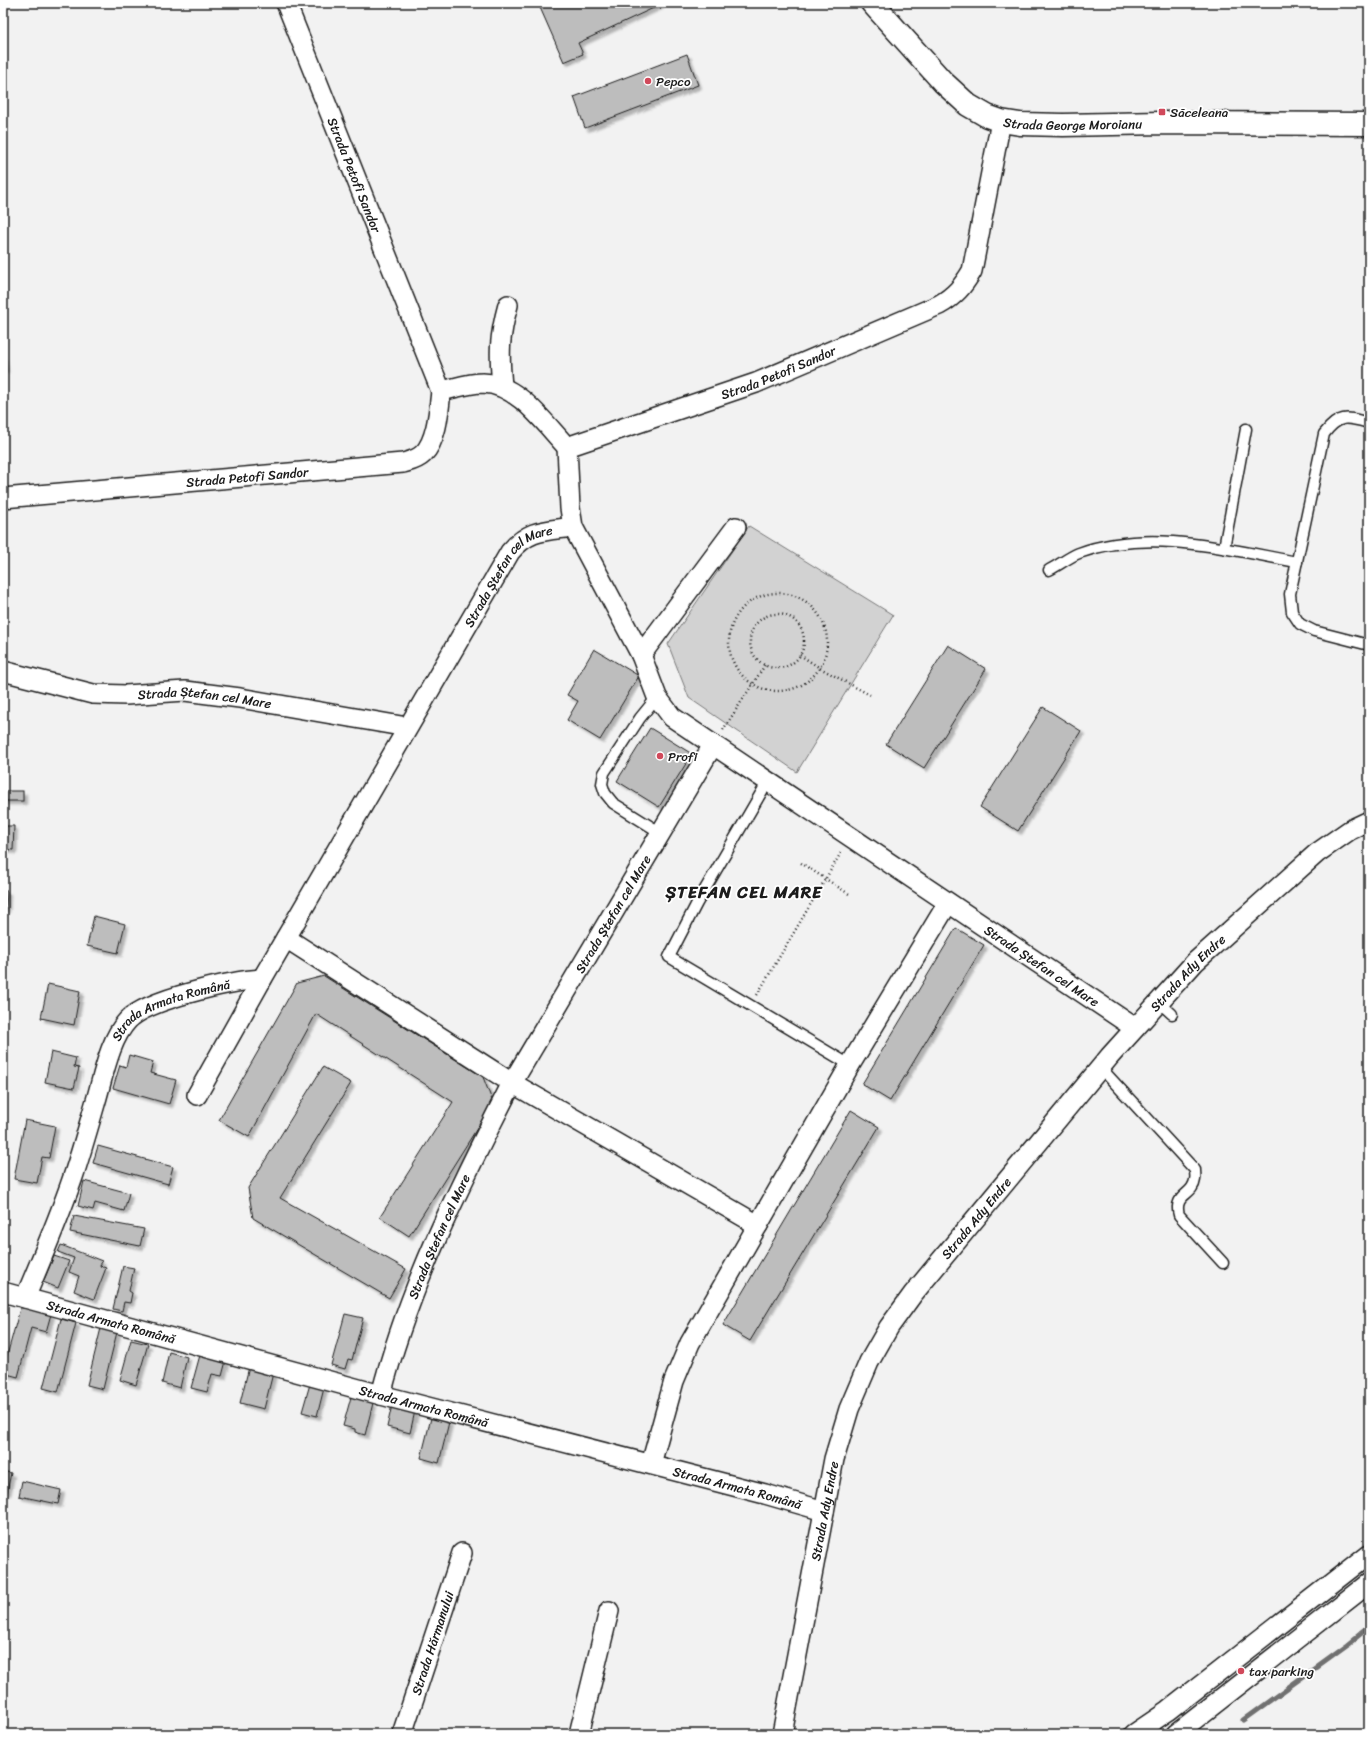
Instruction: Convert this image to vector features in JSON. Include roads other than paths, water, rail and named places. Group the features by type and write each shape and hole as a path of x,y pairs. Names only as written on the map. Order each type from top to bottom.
{"main road":[{"name":"Strada George Moroianu","path":"872,3 943,82 968,105 987,116 1001,121 1020,124 1063,125 1161,123 1369,124"}],"street":[{"name":"Strada Petofi Sandor","path":"3,498 403,463 414,460 424,454 431,441 438,420 441,391 286,3"},
{"name":"Strada Petofi Sandor","path":"567,447 756,383 939,305 952,298 962,288 972,271 1001,121"},
{"path":"502,386 499,353 500,340 508,305"},
{"path":"441,391 484,383 502,386 522,399 567,447"},
{"name":"Strada Ștefan cel Mare","path":"567,447 570,508 573,527 640,655 657,697 672,717 1135,1028"},
{"name":"Strada Ștefan cel Mare","path":"197,1095 407,727 510,552 518,543 528,536 541,531 573,527"},
{"path":"640,655 736,527"},
{"name":"Strada Ștefan cel Mare","path":"3,671 93,694 126,695 185,691 248,699 407,727"},
{"name":"Strada Ștefan cel Mare","path":"380,1394 395,1342 427,1261 469,1170 512,1083 714,745"},
{"name":"Strada Ady Endre","path":"782,1734 834,1459 849,1409 869,1362 889,1327 913,1294 1100,1067 1135,1028 1165,1008 1195,962 1317,853 1350,830 1369,821"},
{"path":"651,1464 674,1381 690,1343 850,1065 948,903"},
{"path":"286,938 512,1083 758,1225"},
{"name":"Strada Armata Română","path":"25,1298 73,1176 114,1042 128,1020 140,1010 157,1003 241,980 262,979"},
{"name":"Strada Armata Română","path":"3,1292 380,1394 765,1494 824,1511"},
{"name":"Strada Hărmanului","path":"402,1734 462,1553"},
{"path":"1134,1734 1168,1711 1369,1554"},
{"path":"1176,1734 1369,1583"},
{"path":"579,1734 609,1611"}],"lane":[{"path":"1369,423 1349,418 1333,422 1324,434 1290,594 1292,612 1300,624 1314,631 1369,645"},
{"path":"1224,548 1246,429"},
{"path":"1049,570 1078,554 1106,546 1147,541 1185,543 1224,548 1297,562"},
{"path":"657,697 640,718 604,773 602,784 605,793 613,803 661,833"},
{"path":"768,781 697,903 669,957 850,1065"},
{"path":"1100,1067 1195,1170 1195,1181 1190,1189 1178,1201 1177,1208 1179,1215 1223,1263"}],"waterway":[{"path":"1243,1720 1348,1644 1369,1627"}],"place":[{"name":"Pepco","path":"648,81"},
{"name":"Săceleana","path":"1162,112"},
{"name":"Profi","path":"660,756"},
{"name":"tax parking","path":"1241,1671"}],"district":[{"name":"ȘTEFAN CEL MARE","path":"744,892"}]}
